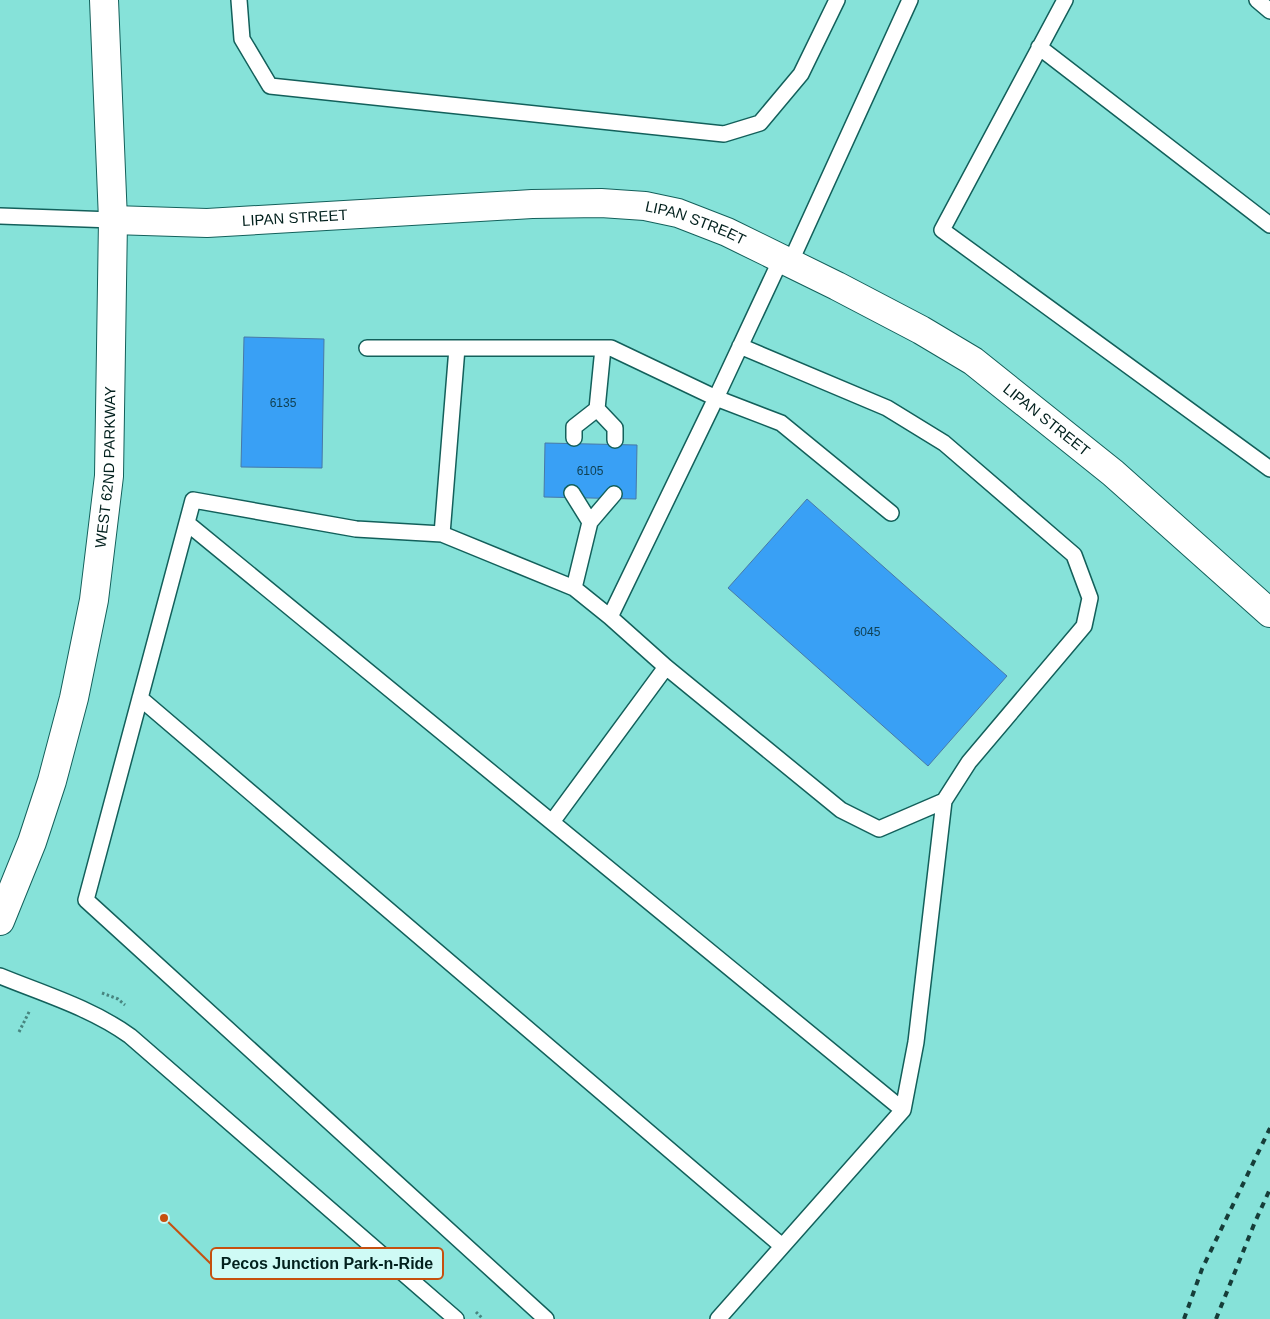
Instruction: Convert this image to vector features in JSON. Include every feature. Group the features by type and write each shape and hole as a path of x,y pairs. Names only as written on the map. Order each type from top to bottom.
{"street":[{"name":"WEST 62ND PARKWAY","path":"0,921 32,842 52,781 74,698 94,600 109,476 113,220 104,0"},
{"name":"LIPAN STREET","path":"113,220 207,223 532,204 601,203 645,206 678,213 727,232 786,261 921,330 980,366 1114,473 1270,613"}],"lane":[{"path":"239,0 242,39 270,86 724,134 760,123 766,116 801,74 837,0"},
{"path":"610,617 740,346 786,261 910,0"},
{"path":"1065,0 942,230 1270,469"},
{"path":"1257,0 1270,11"},
{"path":"1040,47 1270,226"},
{"name":"LIPAN STREET","path":"0,216 113,220"},
{"path":"718,1319 903,1110 916,1042 944,800 969,762 1084,626 1090,598 1074,555 936,438 887,408 740,346"},
{"path":"366,348 612,348 716,398 781,423 891,513"},
{"path":"442,534 458,348"},
{"path":"574,438 574,427 597,409 603,348"},
{"path":"597,409 615,428 615,440"},
{"path":"572,493 590,522"},
{"path":"574,588 590,522 614,494"},
{"path":"546,1319 86,900 193,500 356,529 442,534 574,588 666,667 841,810 879,829 944,800"},
{"path":"187,523 903,1110"},
{"path":"552,822 666,667"},
{"path":"140,698 782,1246"},
{"path":"0,976 110,1022 130,1036 456,1319"}],"path":[{"path":"19,1032 30,1011"}],"building":[{"path":"244,337 324,339 322,468 241,467"},
{"path":"545,443 637,445 636,499 544,497"},
{"path":"807,499 1007,676 928,766 728,588"}],"railway":[{"path":"1184,1319 1202,1269 1270,1128"},
{"path":"1216,1319 1270,1189"}],"place":[{"name":"Pecos Junction Park-n-Ride","path":"164,1218"}]}
